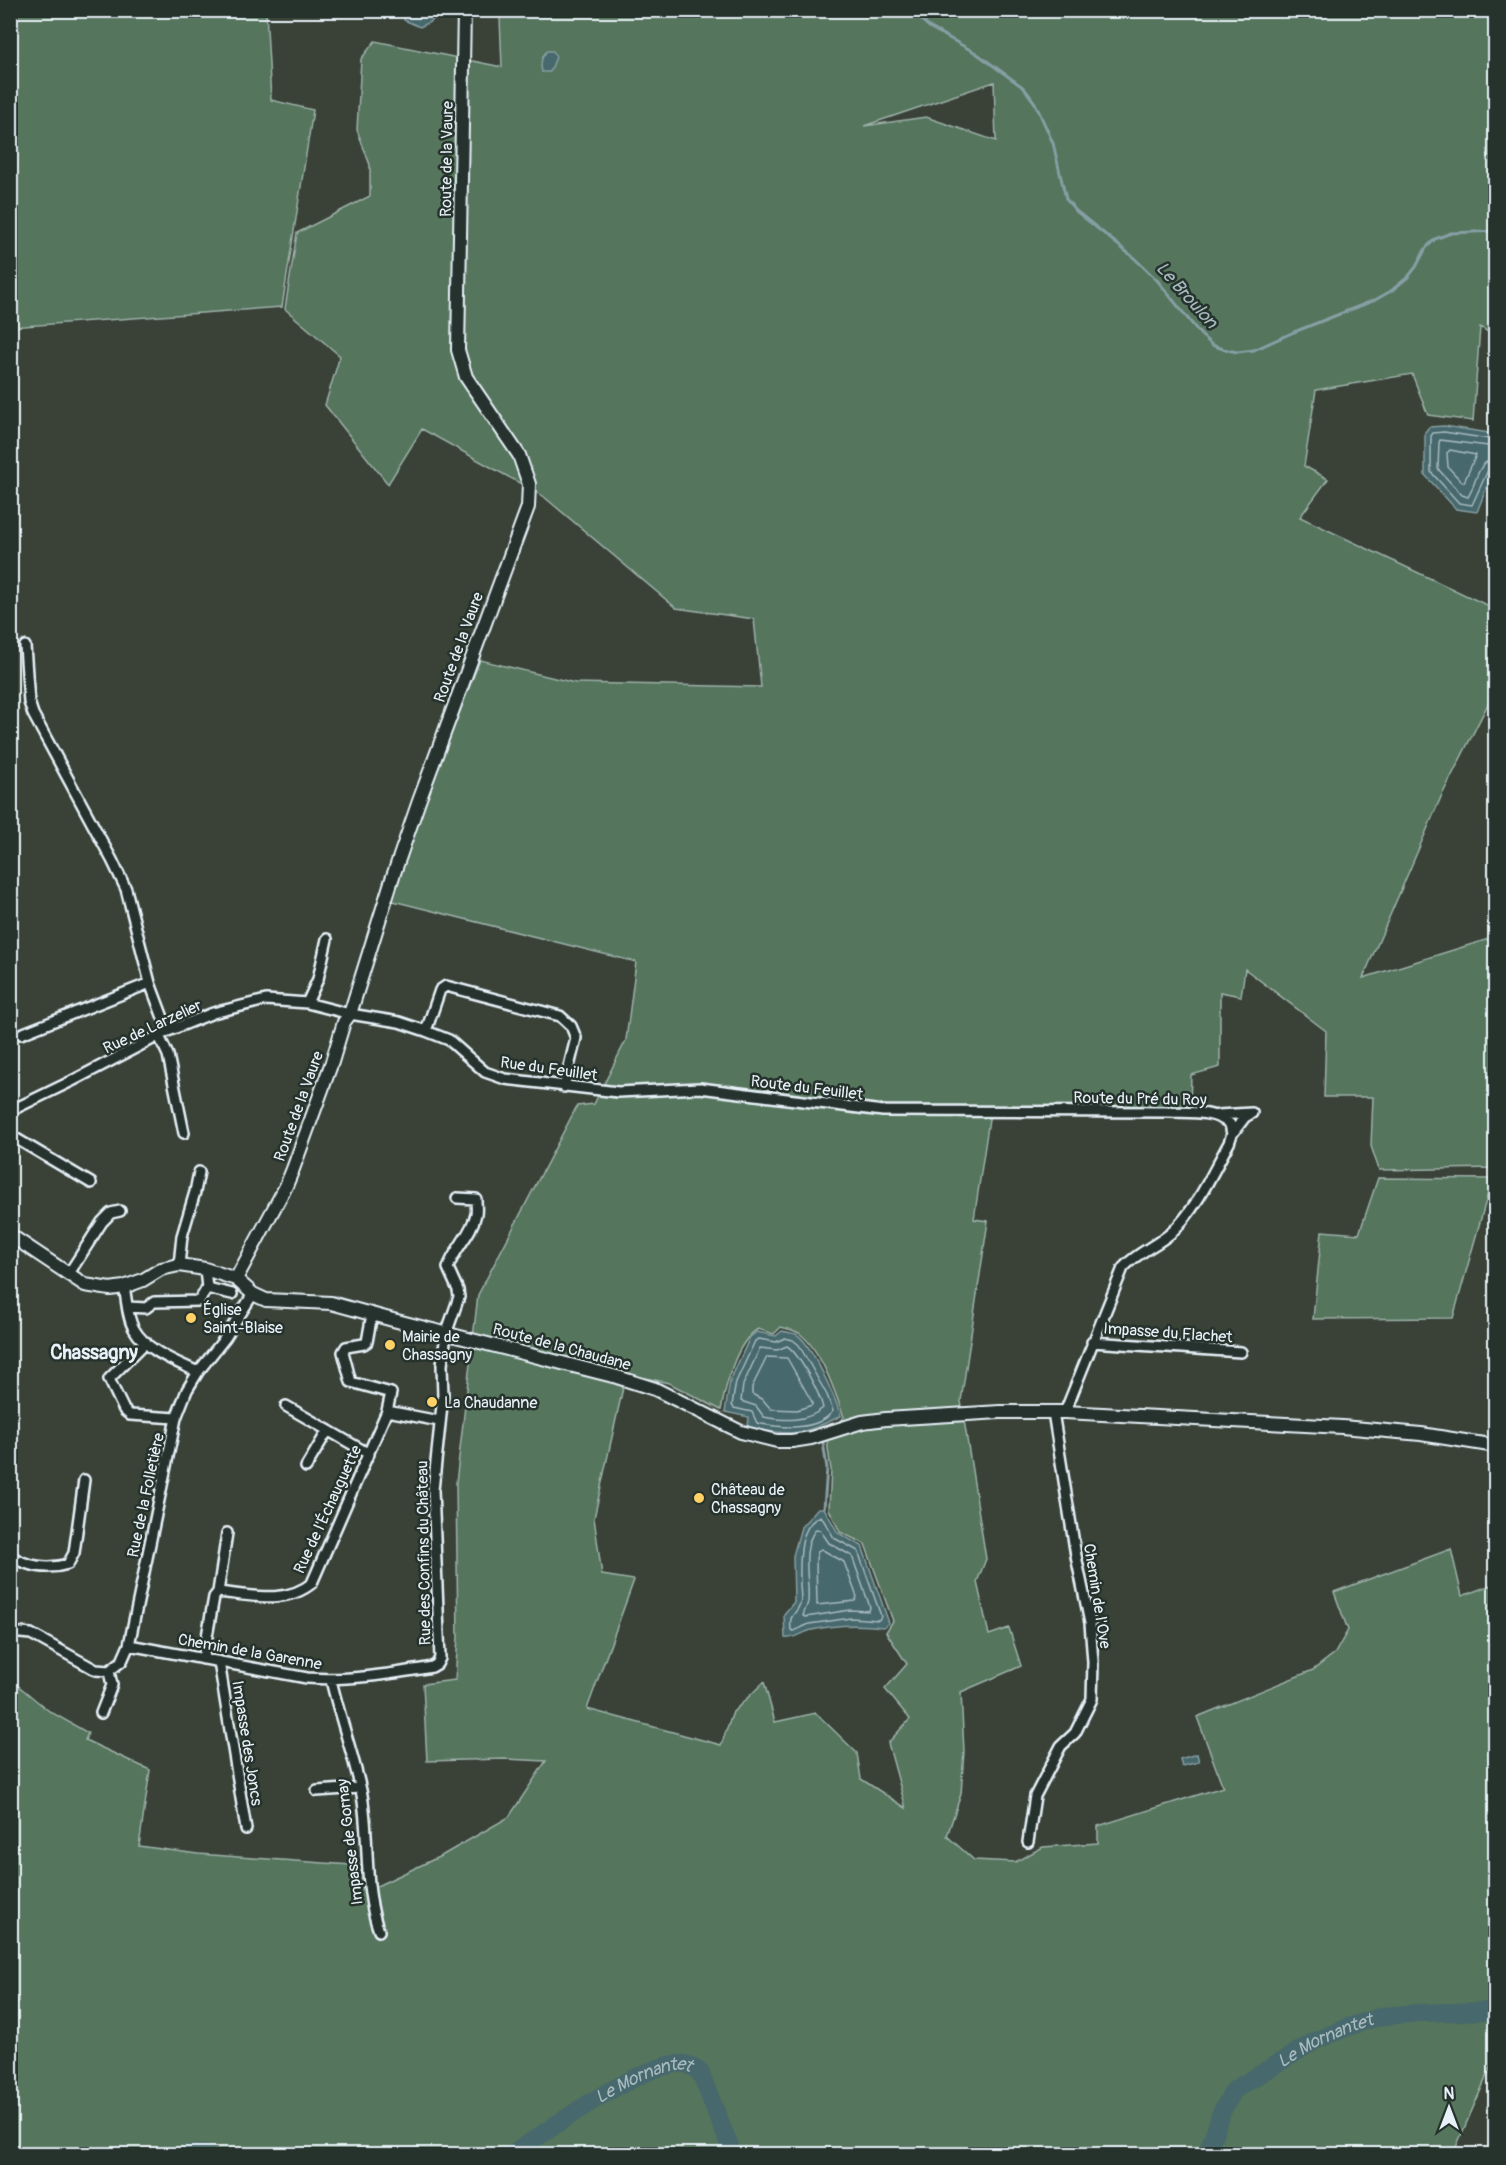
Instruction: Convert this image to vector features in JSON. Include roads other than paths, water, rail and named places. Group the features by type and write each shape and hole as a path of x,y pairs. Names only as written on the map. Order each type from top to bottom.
{"street":[{"path":"10,14 14,10"},
{"name":"Route de la Vaure","path":"236,1279 286,1186 332,1062 344,1022 350,1014 415,812 520,530 529,497 528,484 519,455 466,377 458,350 464,10"},
{"path":"24,646 29,702 33,714 126,889 150,983 168,1031"},
{"path":"307,1003 318,979 327,939"},
{"path":"21,1034 150,983"},
{"path":"426,1031 440,990 446,986 560,1016 572,1026 576,1038 564,1087"},
{"name":"Rue de Larzelier","path":"10,1110 168,1031 196,1019 247,1004 266,1000 307,1003 350,1014"},
{"name":"Rue du Feuillet","path":"350,1014 399,1022 449,1040 485,1072 494,1077 618,1092"},
{"path":"159,1036 168,1055 184,1133"},
{"name":"Route du Feuillet","path":"618,1092 700,1088 883,1112 992,1112"},
{"name":"Route du Pré du Roy","path":"992,1112 1170,1112 1215,1115 1230,1124 1232,1134"},
{"path":"1059,1412 1123,1268 1129,1261 1180,1224 1229,1143 1232,1134 1252,1113 1215,1115"},
{"path":"10,1135 91,1183"},
{"path":"179,1265 182,1236 199,1172"},
{"name":"Rue des Confins du Château","path":"438,1665 440,1658 433,1490 443,1396 442,1365 446,1334 459,1296 448,1268 476,1214 476,1199 457,1198"},
{"path":"68,1275 102,1222 111,1213 120,1211"},
{"path":"10,1235 68,1275 85,1285 97,1288 124,1287 143,1280 161,1269 179,1265 205,1269 236,1279 252,1294"},
{"path":"128,1307 146,1308 154,1302 199,1301 207,1288 205,1269"},
{"path":"124,1287 134,1329 163,1355 198,1372"},
{"path":"207,1288 232,1294"},
{"name":"Route de la Chaudane","path":"252,1294 266,1300 327,1302 617,1377 655,1389 741,1432 777,1441 811,1438 862,1422 886,1419 1000,1412 1059,1412 1341,1427 1421,1434 1496,1446"},
{"name":"Rue de la Folletière","path":"109,1671 122,1661 129,1645 176,1418 187,1390 198,1372 225,1338 252,1294"},
{"path":"372,1314 367,1342 346,1347 342,1352 351,1382 391,1393 387,1411 439,1421"},
{"path":"146,1342 110,1379 124,1410 130,1415 176,1418"},
{"name":"Impasse du Flachet","path":"1092,1342 1241,1352"},
{"path":"286,1406 369,1454"},
{"name":"Rue de l'Échauguette","path":"218,1592 267,1597 289,1596 312,1583 387,1411"},
{"name":"Chemin de l'Ove","path":"1028,1842 1035,1796 1061,1746 1075,1733 1092,1699 1093,1662 1090,1623 1076,1556 1059,1412"},
{"path":"306,1467 328,1430"},
{"path":"10,1555 27,1565 57,1567 68,1564 74,1553 84,1480"},
{"path":"203,1659 214,1597 218,1592 227,1533"},
{"path":"10,1632 31,1634 96,1670 109,1671 112,1685 100,1713"},
{"name":"Chemin de la Garenne","path":"129,1645 307,1678 331,1680 377,1676 438,1665"},
{"name":"Impasse des Joncs","path":"219,1662 246,1829"},
{"name":"Impasse de Gornay","path":"331,1680 360,1788 368,1843 371,1908 379,1931"},
{"path":"317,1791 360,1788"}],"water":[{"path":"406,10 438,11 432,21 420,27 404,20"},
{"path":"547,51 553,51 556,57 550,72 542,72 541,61"},
{"path":"1444,426 1495,434 1495,466 1477,512 1456,509 1425,475 1425,432 1429,427"},
{"path":"782,1331 796,1334 809,1348 841,1416 816,1427 786,1433 748,1427 749,1417 725,1412 730,1381 750,1337 757,1332 776,1336"},
{"path":"818,1508 824,1508 838,1533 862,1546 889,1623 884,1627 857,1625 830,1627 785,1638 784,1614 794,1602 793,1556 801,1527"},
{"path":"1197,1754 1199,1762 1182,1766 1180,1759"}],"waterway":[{"name":"Le Broulon","path":"911,10 929,27 976,53 1024,88 1035,103 1053,143 1066,199 1076,211 1133,257 1157,280 1201,335 1212,345 1237,352 1254,350 1375,300 1391,291 1408,277 1426,248 1435,239 1451,233 1496,231"},
{"path":"823,1442 827,1468 824,1508"},
{"name":"Le Mornantet","path":"1207,2154 1221,2113 1234,2090 1315,2041 1382,2016 1496,2011"},
{"name":"Le Mornantet","path":"513,2154 572,2114 621,2085 645,2073 667,2066 684,2064 700,2072 733,2154"},
{"name":"Le Mornantet","path":"188,2154 206,2154"}],"place":[{"name":"Église Saint-Blaise","path":"191,1318"},
{"name":"Mairie de Chassagny","path":"390,1345"},
{"name":"La Chaudanne","path":"432,1402"},
{"name":"Château de Chassagny","path":"699,1498"}],"district":[{"name":"Chassagny","path":"94,1352"}]}
